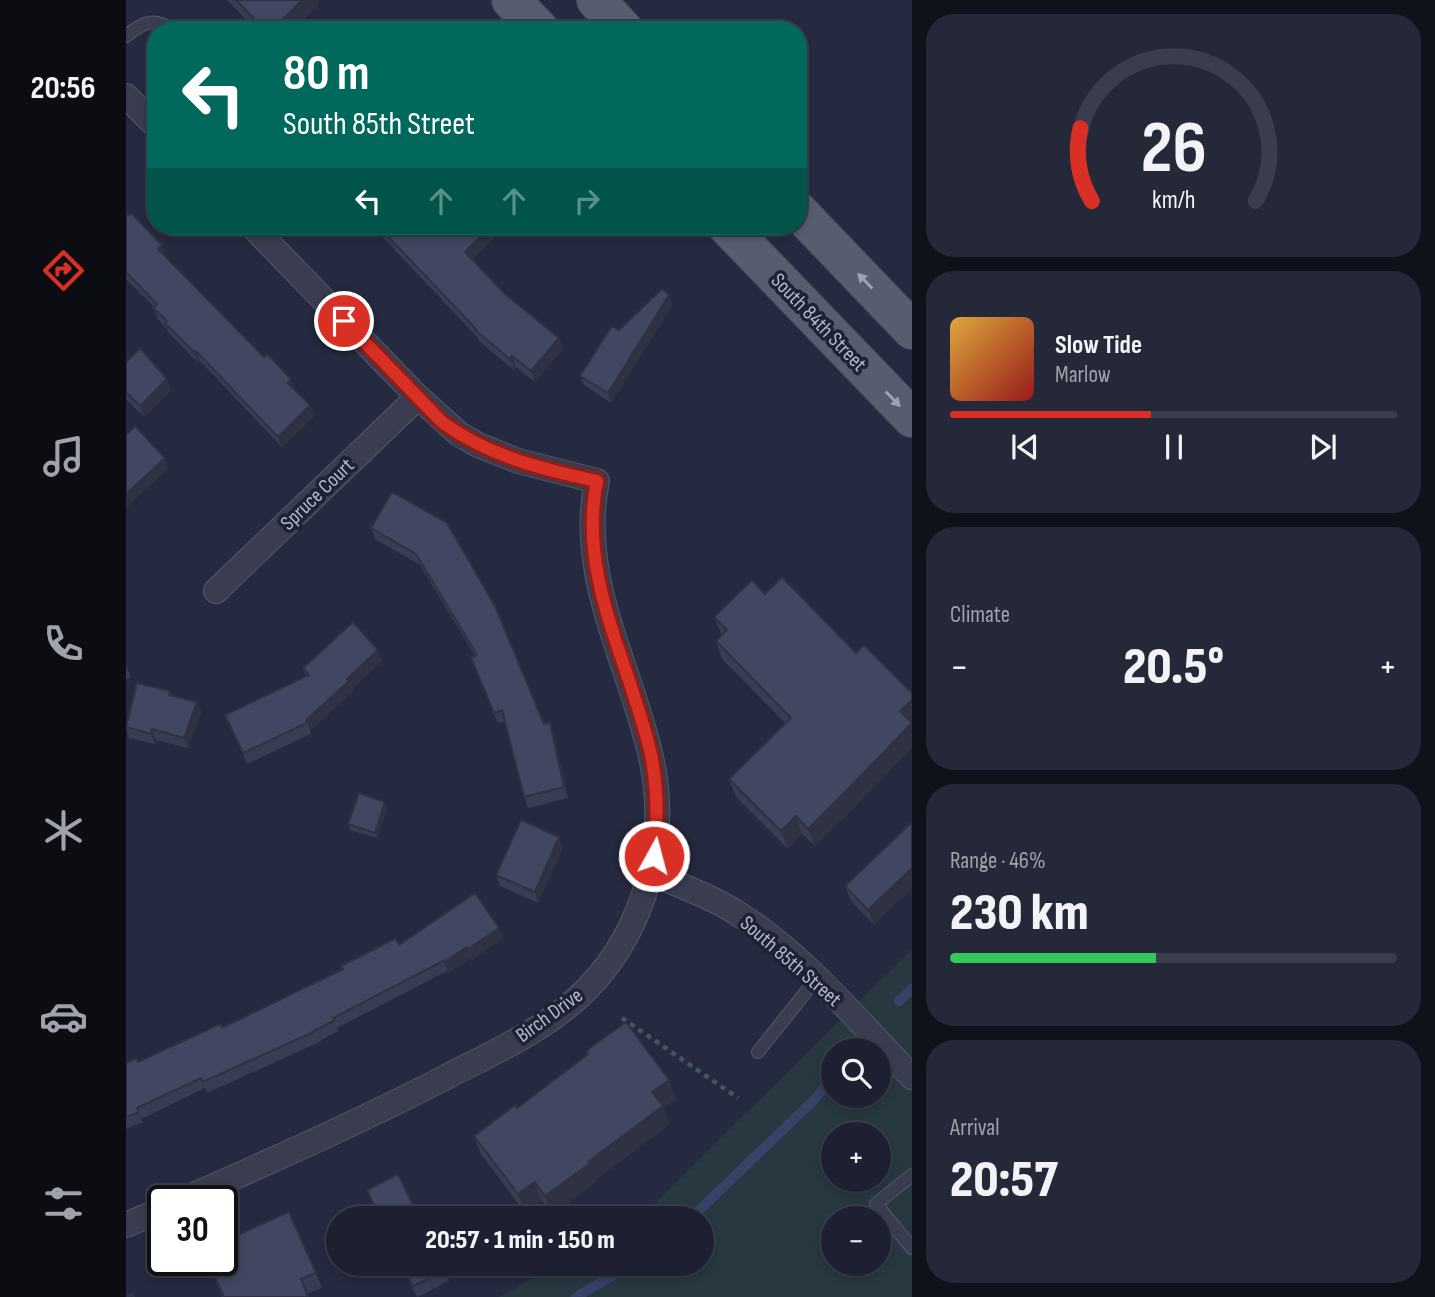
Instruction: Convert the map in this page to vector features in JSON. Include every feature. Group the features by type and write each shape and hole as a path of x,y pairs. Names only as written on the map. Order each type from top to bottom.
{"main road":[{"path":"512,0 532,21"},
{"path":"596,0 616,21"},
{"path":"807,220 912,330"},
{"name":"South 84th Street","path":"736,235 912,418"}],"street":[{"path":"126,96 147,117"},
{"path":"261,235 418,397"},
{"name":"Birch Drive","path":"215,1185 394,1104 482,1059 556,1015 586,990 610,961 632,922 650,873 658,821 656,785 650,753 596,569 592,510 597,481 518,461 478,445 442,422 418,397"},
{"name":"Spruce Court","path":"216,591 418,397"},
{"name":"South 85th Street","path":"650,873 720,903 778,943 817,978 912,1077"},
{"path":"126,1224 147,1215"}],"lane":[{"path":"126,36 147,23"},
{"path":"758,1052 817,978"},
{"path":"912,1175 876,1204 912,1248"}],"path":[{"path":"622,1018 738,1098"}],"shaded area":[{"path":"912,949 912,1297 498,1297 537,1276 714,1276 714,1206 652,1206 821,1039 821,1108 891,1108 891,1038 822,1038"}],"building":[{"path":"236,0 302,0 281,21 256,21"},
{"path":"126,213 131,213 147,230 147,235 152,235 162,245 158,249 264,357 267,354 291,379 288,383 310,405 278,437 196,351 165,323 167,321 153,308 157,304 126,272"},
{"path":"387,235 482,235 465,252 504,293 559,338 531,371 512,356 510,359 476,329"},
{"path":"662,289 669,295 608,393 580,376 612,326 619,330"},
{"path":"140,348 167,379 140,406 126,392 126,362"},
{"path":"135,426 165,458 126,494 126,435"},
{"path":"392,492 447,523 495,606 544,724 550,723 564,787 524,797 502,710 494,713 471,658 477,655 416,554 371,528"},
{"path":"782,577 856,653 864,645 912,693 912,700 900,711 912,723 808,829 796,816 781,831 729,779 791,718 716,641 727,630 714,617 752,580 765,594"},
{"path":"353,622 378,650 306,720 307,723 243,753 225,715 309,675 303,668"},
{"path":"137,683 170,691 169,695 197,702 184,738 152,729 151,734 126,727"},
{"path":"359,793 385,802 375,833 348,824"},
{"path":"521,820 559,837 535,892 496,875"},
{"path":"912,822 912,868 868,910 845,886"},
{"path":"475,893 499,928 468,949 467,947 444,962 333,1018 335,1020 311,1033 203,1082 201,1078 137,1108 139,1112 126,1117 126,1063 136,1058 138,1062 220,1024 222,1028 343,969 341,966 396,938 399,945"},
{"path":"626,1022 669,1080 652,1092 663,1106 545,1196 535,1182 518,1194 474,1136 515,1105 517,1108"},
{"path":"398,1174 413,1206 374,1206 367,1190"},
{"path":"289,1212 316,1273 301,1279 308,1297 224,1297 214,1276 238,1276 238,1235"},
{"path":"408,1276 434,1276 413,1286"}],"waterway":[{"path":"899,1001 912,989"},
{"path":"704,1206 821,1091"},
{"path":"576,1297 612,1276"}],"route":[{"path":"344,321 442,422 459,434 499,455 597,481 592,510 593,554 650,753 658,802 654,856"}]}
